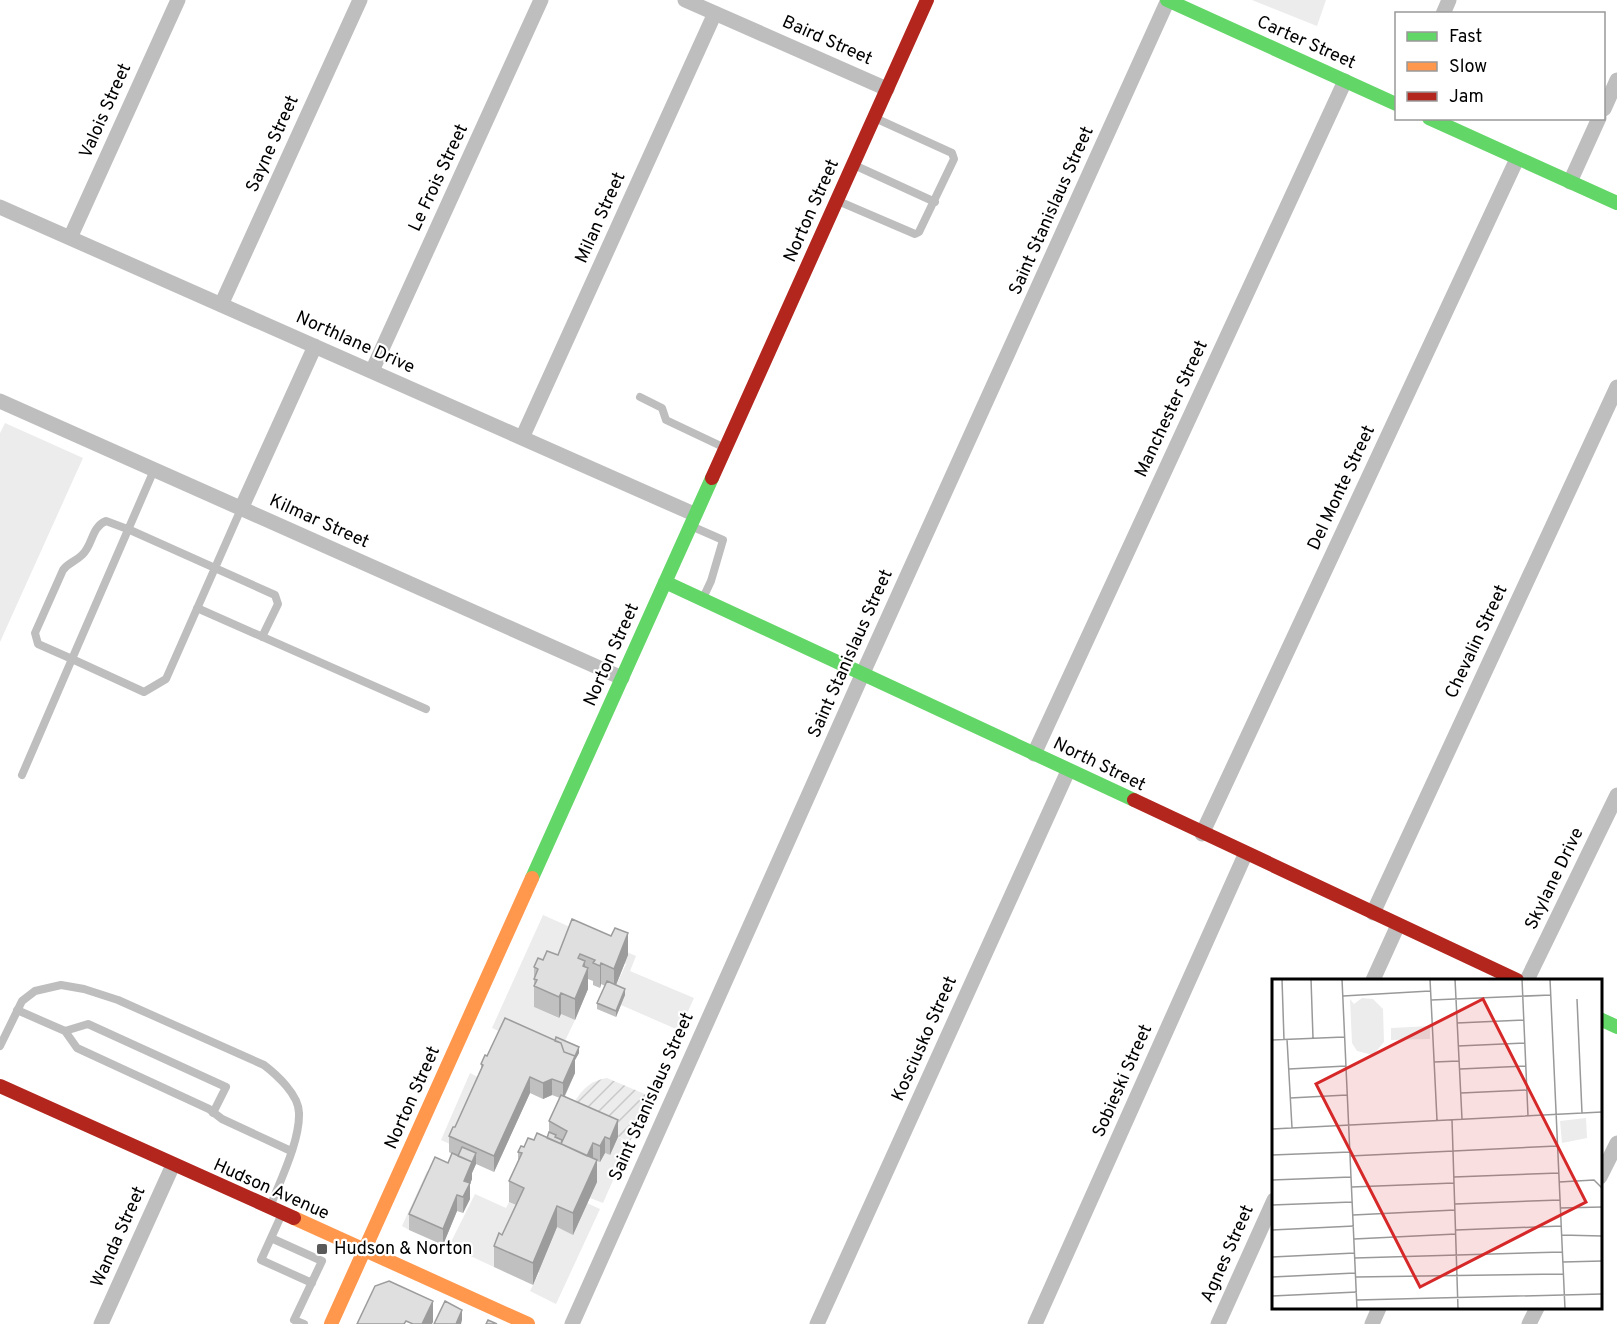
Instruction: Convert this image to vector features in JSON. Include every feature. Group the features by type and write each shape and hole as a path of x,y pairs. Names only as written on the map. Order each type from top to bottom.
{"main road":[{"name":"Norton Street","path":"331,1324 927,0"},
{"name":"Carter Street","path":"1168,0 1395,104"},
{"path":"1433,120 1617,203"},
{"name":"North Street","path":"665,582 1513,979"},
{"path":"1602,1020 1617,1027"},
{"name":"Hudson Avenue","path":"0,1086 528,1324"}],"street":[{"name":"Valois Street","path":"70,238 178,0"},
{"name":"Sayne Street","path":"221,304 360,0"},
{"name":"Le Frois Street","path":"372,371 541,0"},
{"name":"Baird Street","path":"685,0 887,88"},
{"name":"Saint Stanislaus Street","path":"572,1324 863,673 1168,0"},
{"name":"Milan Street","path":"522,438 715,14"},
{"path":"1605,107 1617,80"},
{"name":"Manchester Street","path":"1034,754 1345,81"},
{"path":"1570,182 1598,120"},
{"name":"Del Monte Street","path":"1202,834 1517,159"},
{"name":"Northlane Drive","path":"0,207 522,438 692,520"},
{"path":"241,509 315,346"},
{"name":"Chevalin Street","path":"1373,913 1617,387"},
{"name":"Kilmar Street","path":"0,401 622,678"},
{"name":"Kosciusko Street","path":"817,1324 1068,771"},
{"name":"Skylane Drive","path":"1528,979 1617,795"},
{"name":"Sobieski Street","path":"1035,1324 1245,855"},
{"path":"1374,979 1398,925"},
{"path":"1602,1173 1617,1143"},
{"name":"Wanda Street","path":"101,1324 173,1165"},
{"name":"Agnes Street","path":"1218,1324 1272,1204"},
{"path":"1372,1324 1379,1309"},
{"path":"1529,1324 1536,1309"}],"lane":[{"path":"836,201 915,234 919,232 935,202 954,159 952,153 874,118"},
{"path":"853,165 935,202"},
{"path":"640,397 662,408 666,420 725,448"},
{"path":"22,775 154,470"},
{"path":"241,509 215,568 197,608 166,679 144,692 38,644 35,633 63,570 68,563 83,554 99,524 106,521 129,530 215,568 275,595 278,604 262,637"},
{"path":"692,520 723,540 711,580 702,599"},
{"path":"197,608 426,709"},
{"path":"0,1046 22,1001 35,991 61,985 84,989 118,1000 264,1065 280,1078 296,1101 300,1112 271,1238 261,1260 312,1282"},
{"path":"17,1010 65,1031 77,1048 291,1151"},
{"path":"65,1031 88,1024 226,1088 213,1113"},
{"path":"271,1238 322,1261 294,1320 304,1324"}],"shaded area":[{"path":"1252,0 1326,0 1317,26"},
{"path":"5,423 83,458 0,642 0,433"},
{"path":"543,915 636,956 630,971 694,998 672,1047 669,1046 676,1029 621,1005 625,995 614,990 626,964 624,963 538,991 534,1007 558,1018 561,1014 575,1020 563,1045 551,1055 492,1028"},
{"path":"470,1073 482,1079 452,1145 441,1140"},
{"path":"607,1078 647,1095 649,1101 630,1142 568,1114 583,1090 593,1082"},
{"path":"618,1137 630,1142 603,1203 590,1198 597,1182 585,1176 593,1159 605,1153 610,1155"},
{"path":"427,1171 434,1174 409,1230 402,1226"},
{"path":"475,1194 506,1208 509,1202 524,1209 494,1267 449,1246"},
{"path":"587,1203 600,1209 556,1304 530,1291 557,1227 573,1234"}],"building":[{"path":"572,919 611,936 615,928 628,933 614,969 601,963 600,966 593,963 595,960 580,954 578,958 585,961 583,966 588,968 575,999 561,993 559,997 534,986 538,969 534,967 538,958 543,960 547,951 558,955"},
{"path":"607,981 625,989 616,1011 597,1003"},
{"path":"505,1018 561,1043 564,1052 575,1056 563,1083 552,1079 543,1083 530,1077 494,1156 449,1136 483,1065 481,1064 485,1055 487,1056"},
{"path":"556,1037 579,1047 575,1056 564,1052 561,1043 555,1041"},
{"path":"561,1095 618,1120 610,1139 605,1137 600,1146 593,1143 587,1156 561,1144 567,1131 549,1121"},
{"path":"549,1132 562,1140 561,1144 547,1138"},
{"path":"537,1133 597,1160 573,1213 557,1206 533,1263 494,1246 499,1233 502,1235 524,1188 509,1181 522,1153 518,1152 521,1146 524,1147 528,1138 534,1140"},
{"path":"462,1147 476,1153 472,1162 458,1156"},
{"path":"452,1153 472,1162 464,1181 470,1183 463,1197 457,1195 443,1229 409,1214 435,1157 448,1163"},
{"path":"389,1281 433,1301 422,1324 406,1321 404,1324 357,1324 375,1286"},
{"path":"445,1301 462,1310 456,1324 434,1324"}],"traffic: fast":[{"path":"1167,0 1395,104"},
{"path":"1433,120 1617,203"},
{"path":"532,878 712,478"},
{"path":"665,582 1134,800"},
{"path":"1602,1020 1617,1027"}],"traffic: slow":[{"path":"331,1324 532,878"},
{"path":"294,1218 528,1324"}],"traffic: jam":[{"path":"712,478 927,0"},
{"path":"1134,800 1515,979"},
{"path":"0,1086 294,1218"}],"place":[{"name":"Hudson & Norton","path":"322,1249"}]}
